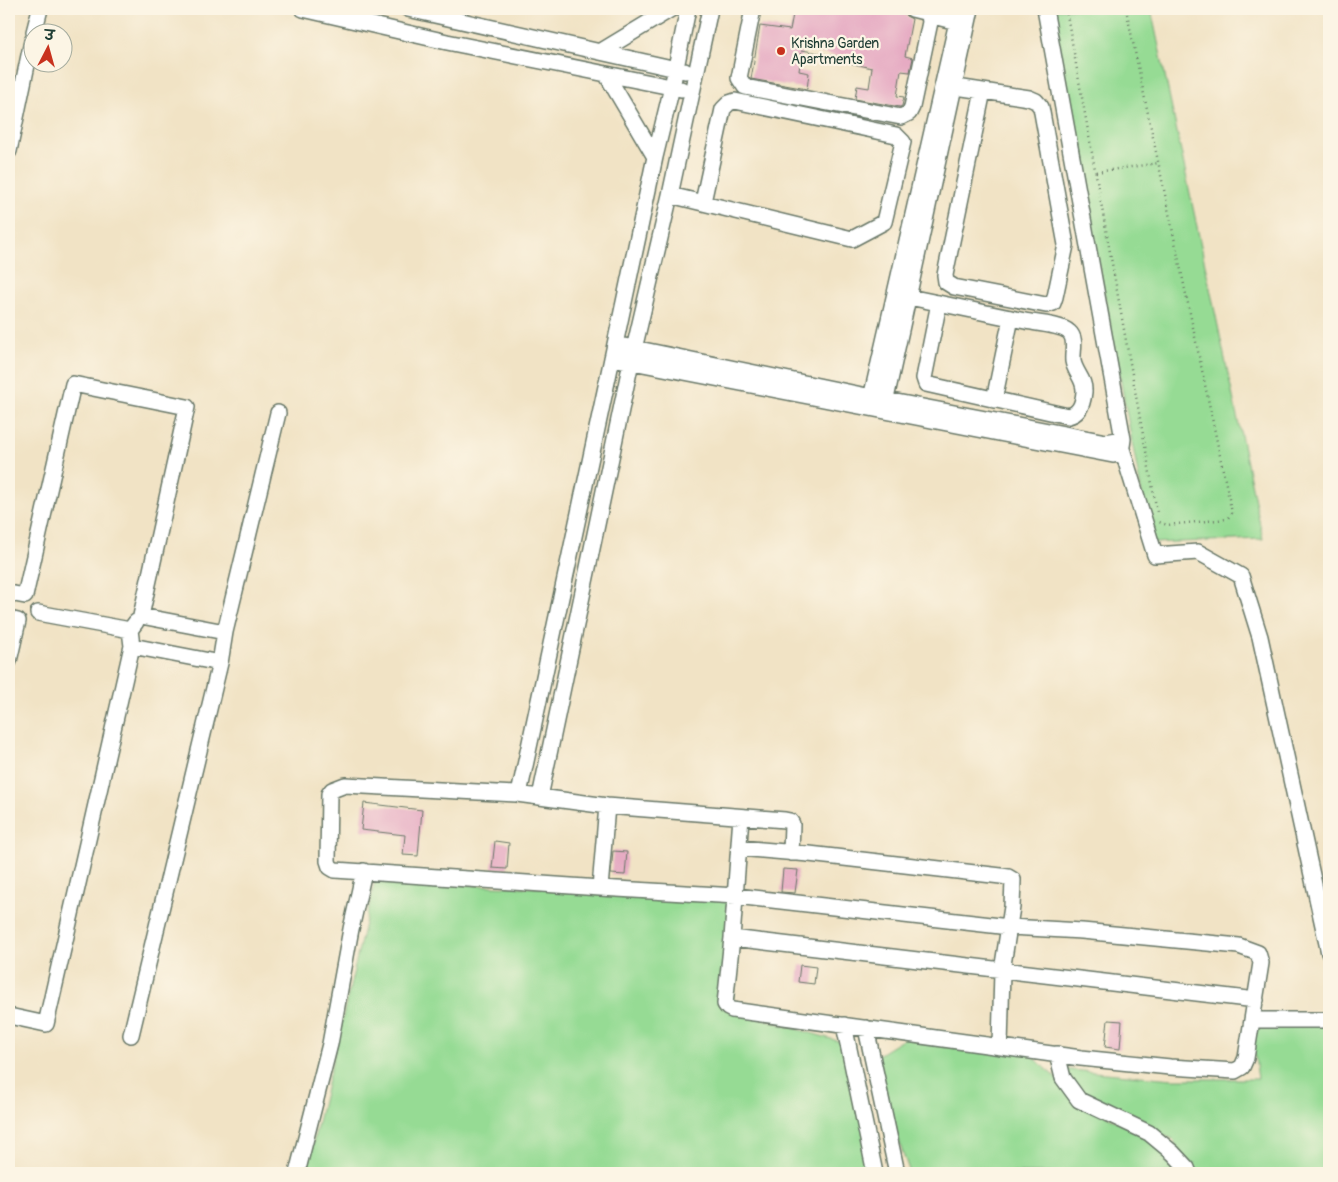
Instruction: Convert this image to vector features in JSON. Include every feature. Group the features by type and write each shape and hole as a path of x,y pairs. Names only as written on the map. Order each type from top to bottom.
{"street":[{"path":"37,22 40,9"},
{"path":"303,9 447,42 692,91"},
{"path":"408,9 454,14 600,52 696,74"},
{"path":"600,52 671,9"},
{"path":"519,794 688,9"},
{"path":"540,796 632,355 670,195 710,9"},
{"path":"753,9 739,78 745,88 901,117 906,116 912,107 930,22 929,15"},
{"path":"877,404 958,15 929,15 912,9"},
{"path":"877,404 909,297 971,9"},
{"path":"1045,9 1122,444 1155,555 1198,552 1241,576 1260,636 1329,953"},
{"path":"447,42 454,14"},
{"path":"9,152 26,72"},
{"path":"606,74 655,157"},
{"path":"954,87 983,91 1029,98 1036,101 1041,107 1066,246 1056,297 1053,303 1046,305 954,287 946,282 945,275 983,91"},
{"path":"670,195 846,238 856,238 884,222 903,142 896,135 735,101 722,109 703,202"},
{"path":"909,297 939,303 1011,318 1067,329 1073,339 1073,363 1083,380 1084,386 1082,401 1078,411 1068,416 926,384 924,378 939,303"},
{"path":"994,400 1011,318"},
{"path":"614,351 877,404 1122,444"},
{"path":"9,1016 46,1024 132,646 130,630 141,616 187,407 73,384 25,596"},
{"path":"131,1036 278,413"},
{"path":"9,593 25,596 38,613"},
{"path":"9,661 13,620 38,613 130,630"},
{"path":"141,616 225,632"},
{"path":"132,646 220,663"},
{"path":"741,817 736,896 725,998 725,1004 728,1008 1057,1054 1170,1067 1235,1071 1242,1067 1246,1058 1260,972 1260,957 1254,950 1239,946 1082,932 1009,928 736,896 335,870 330,867 328,861 328,806 332,790 345,785 540,796 607,806 790,821 793,833 791,852"},
{"path":"600,888 607,806"},
{"path":"739,848 791,852 1008,877 1013,880 1009,928 1002,971 1000,1046"},
{"path":"298,1173 330,1044 364,872"},
{"path":"732,938 1256,1000"},
{"path":"1252,1020 1329,1020"},
{"path":"844,1025 874,1173"},
{"path":"866,1028 898,1173"},
{"path":"1057,1054 1063,1078 1079,1100 1149,1133 1173,1153 1187,1168 1189,1173"}],"path":[{"path":"1066,9 1158,512"},
{"path":"1126,9 1232,513 1227,520 1167,525 1159,522"},
{"path":"1096,172 1159,163"}],"green space":[{"path":"1051,9 1151,9 1263,539 1151,543"},
{"path":"375,881 736,896 733,1010 848,1044 875,1173 306,1173"},
{"path":"1329,1020 1329,1173 1189,1173 1173,1139 1098,1110 1060,1069 1173,1079 1258,1079 1251,1029"},
{"path":"912,1034 1026,1050 1079,1100 1173,1153 1187,1173 910,1173 877,1080 873,1058"}],"building":[{"path":"794,9 884,9 904,13 912,19 905,56 913,58 910,72 901,71 897,96 904,97 902,106 855,99 857,86 869,88 872,68 845,62 846,58 802,50 799,71 809,73 807,89 751,79 760,26 790,30"},
{"path":"364,803 422,810 418,856 403,855 405,835 361,830"},
{"path":"495,841 509,843 507,869 492,868"},
{"path":"613,851 627,852 625,875 611,874"},
{"path":"783,869 798,870 795,893 781,892"},
{"path":"800,965 816,967 814,984 798,982"},
{"path":"1108,1020 1122,1021 1120,1049 1105,1047"}],"place":[{"name":"Krishna Garden Apartments","path":"781,51"}]}
